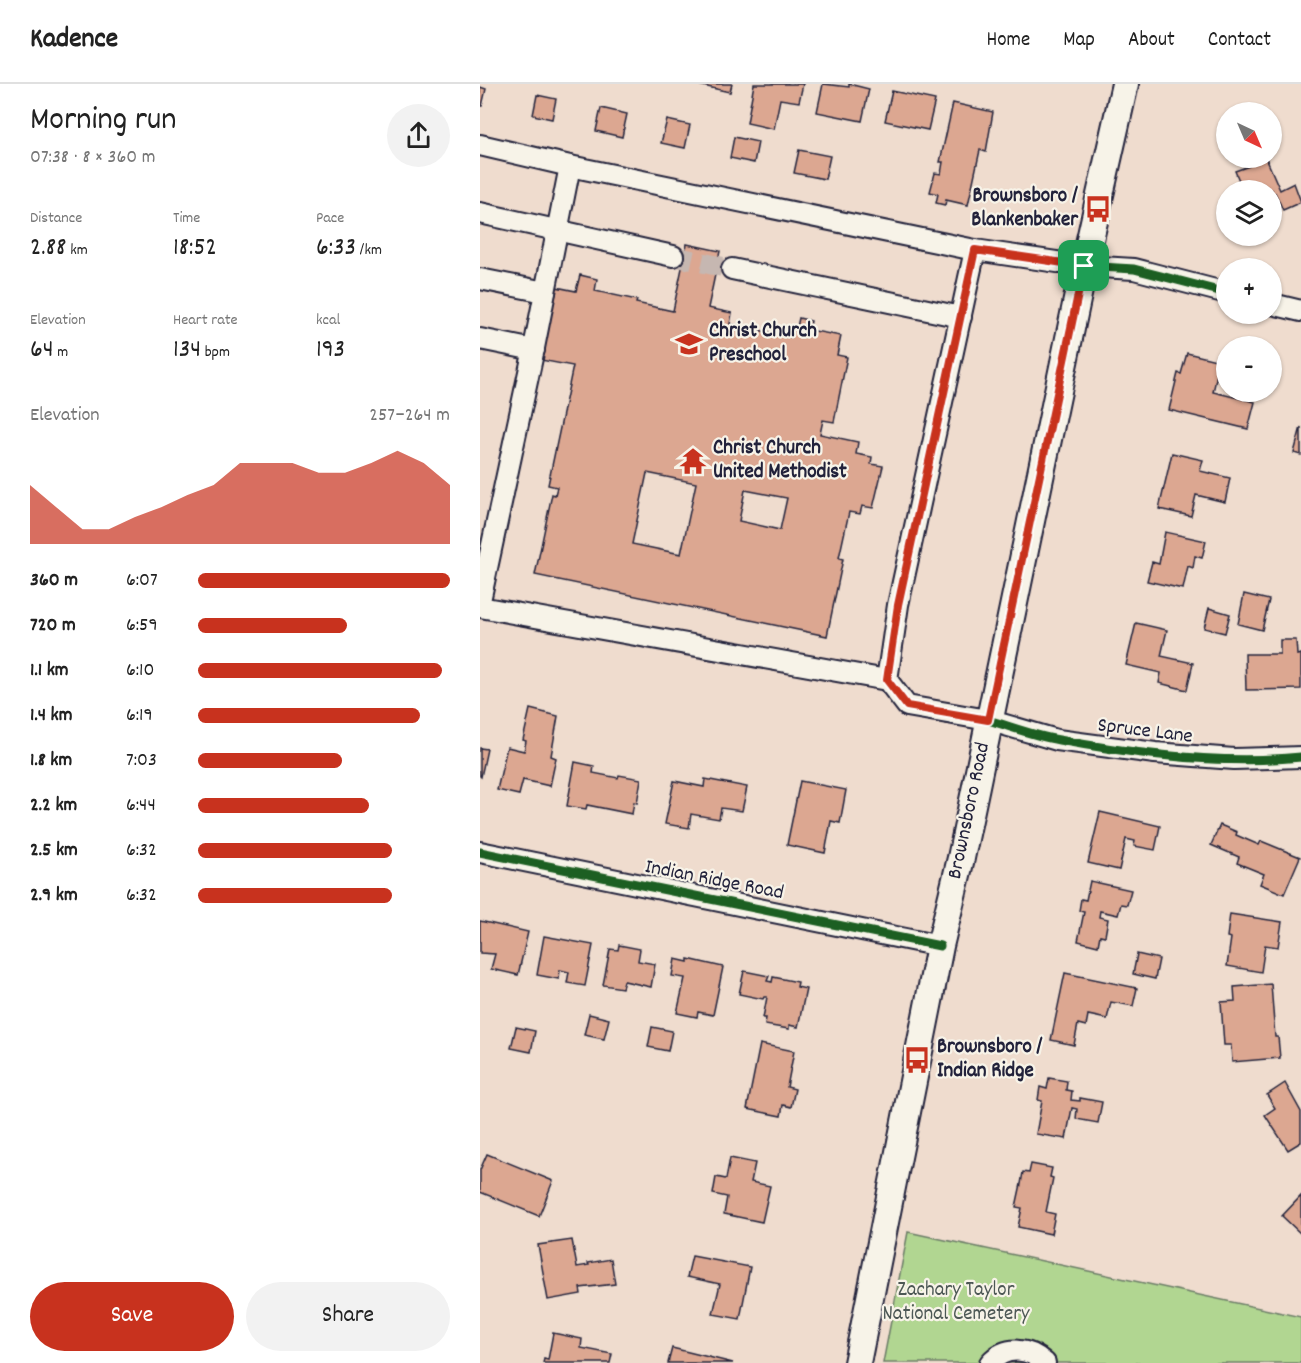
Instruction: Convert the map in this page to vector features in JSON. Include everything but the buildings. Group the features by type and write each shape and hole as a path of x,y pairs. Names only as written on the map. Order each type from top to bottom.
{"main road":[{"name":"Brownsboro Road","path":"857,1363 940,946 961,858 1084,266 1125,84"}],"street":[{"path":"480,145 975,250 1084,266 1134,269 1216,289"},
{"path":"480,601 558,230 563,164"},
{"path":"480,213 674,256"},
{"path":"480,607 887,680 898,605 975,250"},
{"path":"732,269 961,318"},
{"path":"480,279 545,292"},
{"path":"1282,307 1301,312"},
{"path":"480,339 534,350"},
{"name":"Spruce Lane","path":"887,680 907,706 988,720 1058,740 1155,753 1234,759 1301,757"},
{"name":"Indian Ridge Road","path":"480,852 940,946"},
{"path":"990,1363 1002,1354 1013,1350 1035,1354 1045,1363"}],"green space":[{"name":"Zachary Taylor National Cemetery","path":"908,1232 1301,1317 1301,1363 883,1363"}],"tunnel":[{"path":"673,256 732,269"}],"cycle path":[{"path":"1084,266 1134,269 1216,290"},
{"path":"988,720 1050,738 1148,754 1242,760 1301,757"},
{"path":"480,852 940,946"}],"place":[{"name":"Brownsboro / Blankenbaker","path":"1098,209"},
{"name":"Christ Church Preschool","path":"689,344"},
{"name":"Christ Church United Methodist","path":"693,461"},
{"name":"Brownsboro / Indian Ridge","path":"917,1060"}],"route":[{"path":"975,250 1084,266 988,720 907,706 887,680 898,605 975,250"}]}
